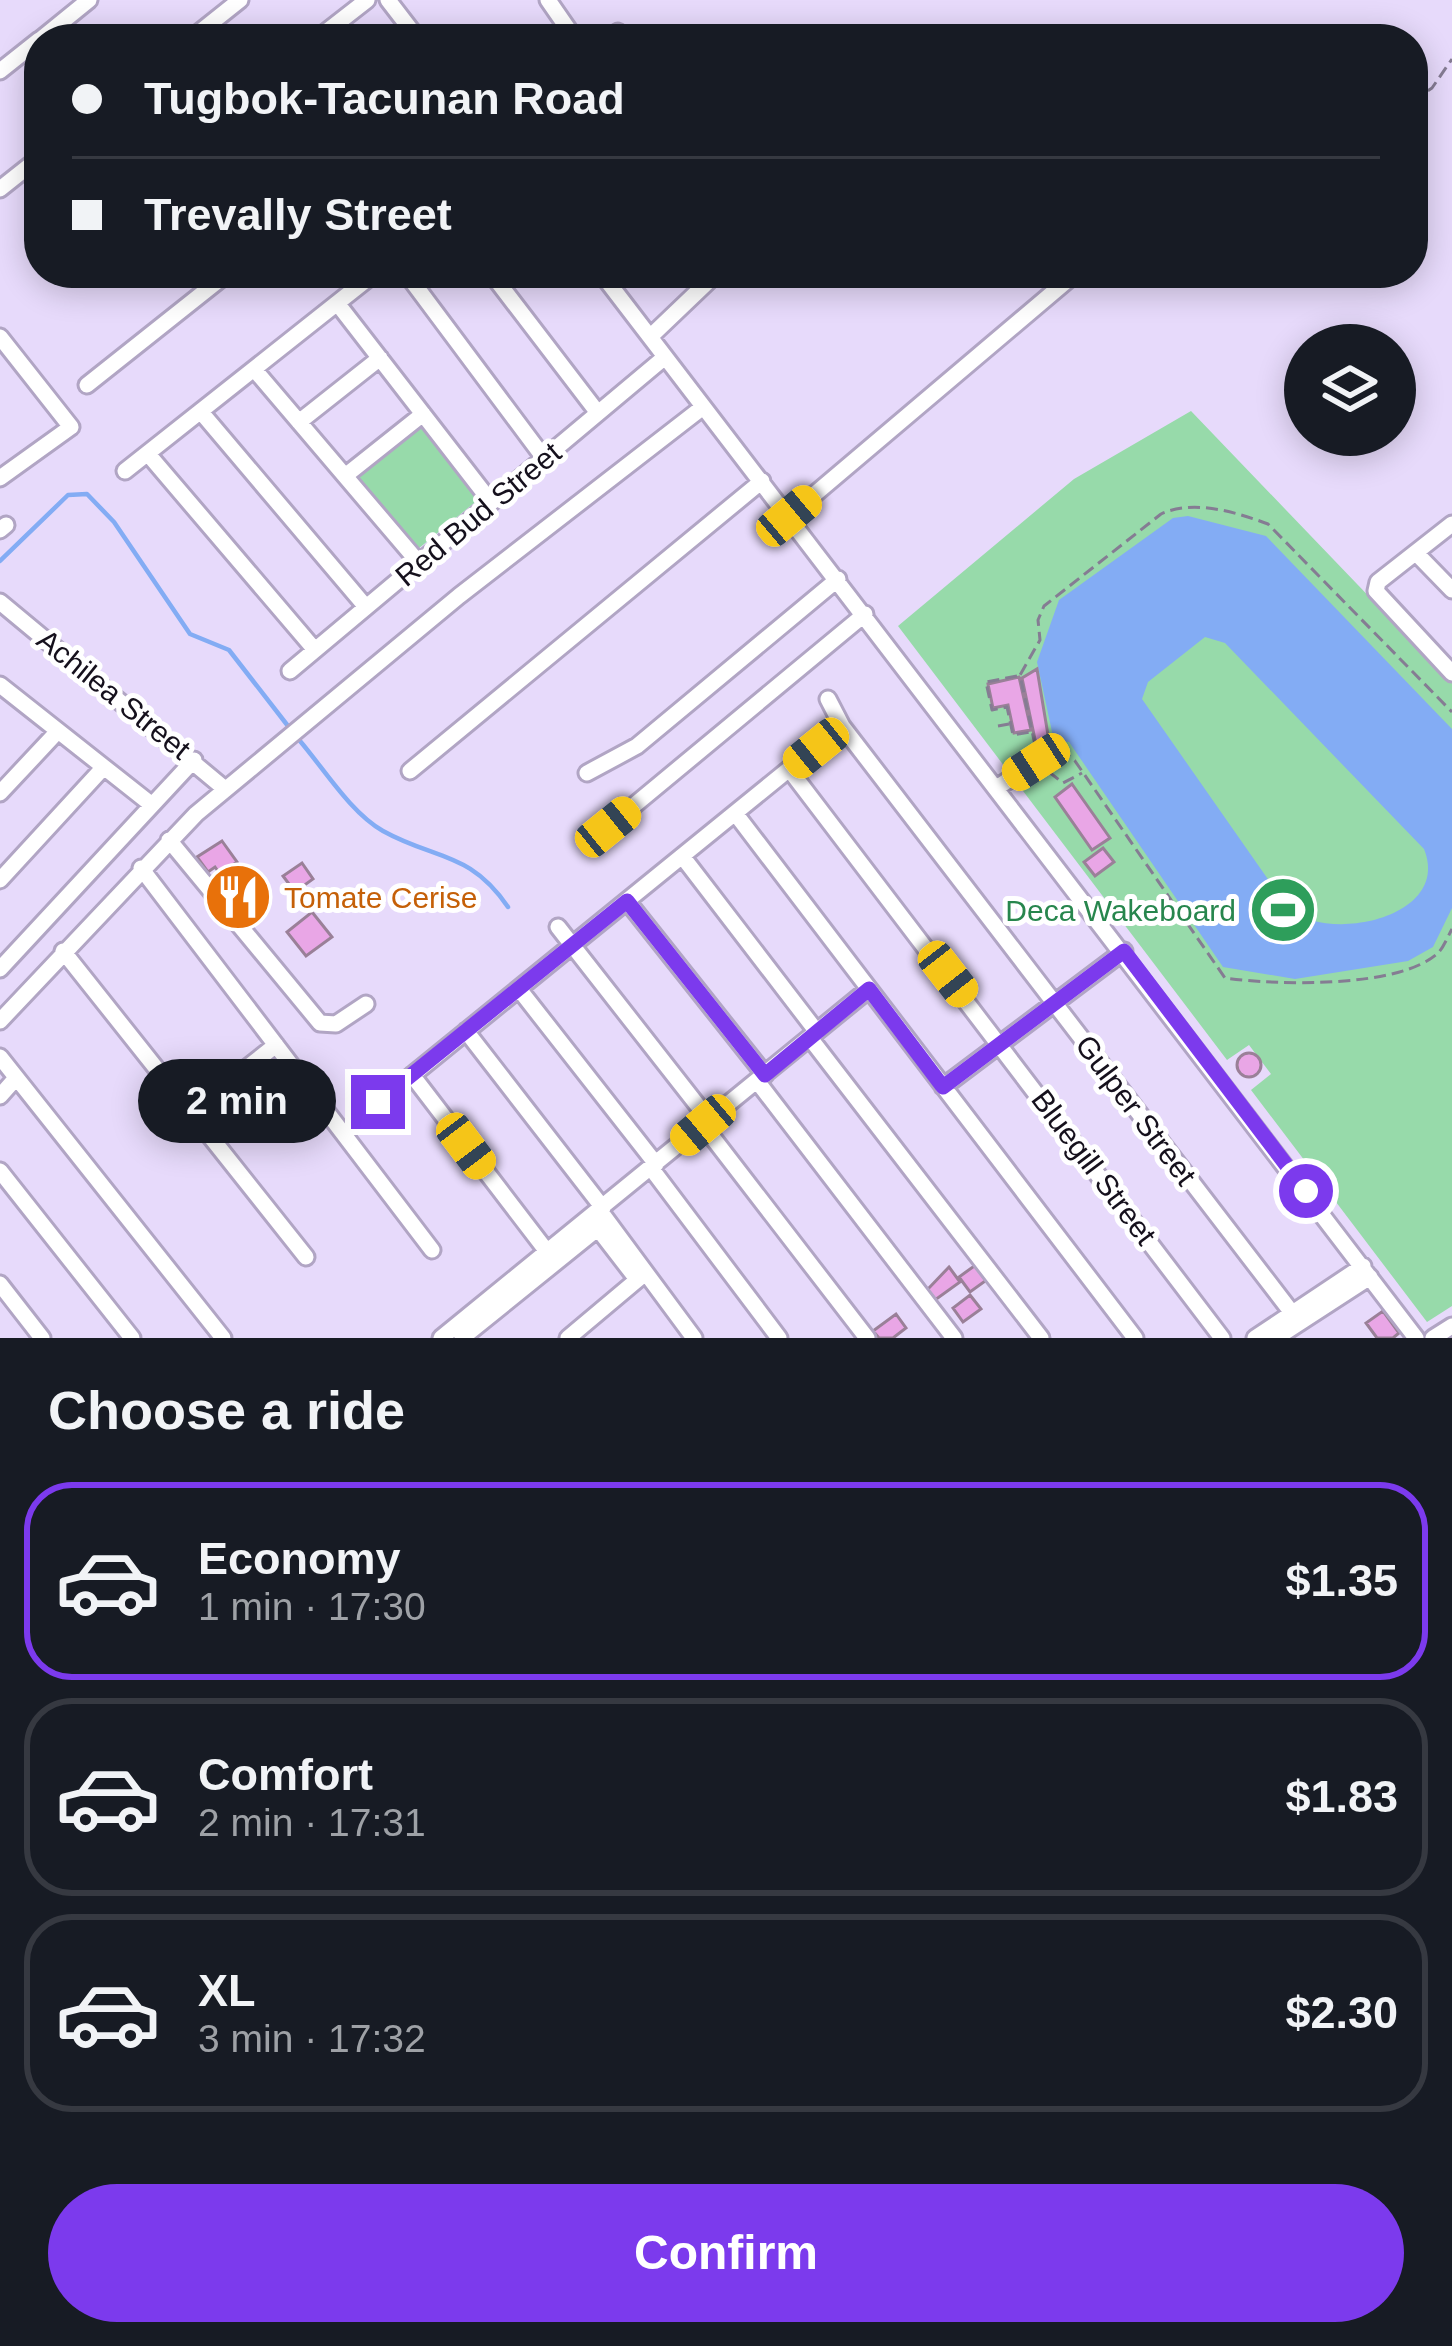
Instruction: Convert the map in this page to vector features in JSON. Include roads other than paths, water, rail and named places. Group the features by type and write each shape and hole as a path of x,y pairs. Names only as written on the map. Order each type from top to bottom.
{"street":[{"path":"60,24 89,0"},
{"path":"210,24 240,0"},
{"path":"336,24 367,0"},
{"path":"388,0 406,24"},
{"path":"0,71 24,52"},
{"path":"0,189 24,170"},
{"path":"87,385 209,288"},
{"path":"125,471 356,288"},
{"path":"417,288 544,458"},
{"path":"502,288 598,413"},
{"path":"612,288 1417,1338"},
{"path":"650,337 701,288"},
{"path":"789,516 1058,288"},
{"path":"338,303 491,502"},
{"path":"0,337 71,427 0,478"},
{"name":"Red Bud Street","path":"290,670 665,357"},
{"path":"299,422 380,358"},
{"path":"254,369 419,563"},
{"path":"0,1021 141,868 225,789 459,596 704,407"},
{"path":"201,412 366,608"},
{"path":"344,476 424,414"},
{"path":"148,454 314,650"},
{"path":"410,771 762,481"},
{"path":"1452,524 1378,582 1382,600 1452,673"},
{"path":"1416,553 1452,590"},
{"path":"586,772 637,746 838,579"},
{"name":"Achilea Street","path":"0,602 225,789"},
{"path":"608,827 865,614"},
{"path":"0,708 6,690 152,805"},
{"name":"Gulper Street","path":"828,699 842,726 1295,1318"},
{"path":"378,1102 842,726"},
{"path":"0,793 58,731"},
{"path":"0,969 194,760"},
{"path":"998,787 1036,762"},
{"path":"0,880 104,767"},
{"name":"Bluegill Street","path":"789,769 1222,1338"},
{"path":"736,813 1135,1338"},
{"path":"169,840 320,1023 335,1024 366,1004"},
{"path":"682,856 1041,1338"},
{"path":"141,868 432,1250"},
{"path":"627,901 954,1338"},
{"path":"558,927 867,1338"},
{"path":"63,951 306,1257"},
{"path":"943,1087 1124,951"},
{"path":"519,988 779,1338"},
{"path":"441,1338 551,1257 653,1166 869,989"},
{"path":"466,1031 686,1336"},
{"path":"191,1112 276,1046"},
{"path":"0,1057 223,1338"},
{"path":"412,1075 551,1257"},
{"path":"0,1096 16,1078"},
{"path":"0,1171 132,1338"},
{"path":"462,1338 551,1257"},
{"path":"1255,1338 1366,1272"},
{"path":"568,1338 642,1276"},
{"path":"0,1284 42,1338"},
{"path":"1276,1338 1295,1318"},
{"path":"1433,1338 1452,1326"}],"water":[{"path":"1188,516 1266,536 1452,729 1452,908 1433,947 1408,961 1295,979 1223,967 1069,742 1054,741 1037,662 1059,600 1173,518","holes":["1205,637 1225,643 1424,849 1428,873 1420,892 1404,907 1382,918 1330,924 1306,919 1288,908 1142,699 1148,682"]}],"waterway":[{"path":"0,561 68,495 87,494 114,522 190,634 229,650 288,726"},
{"path":"300,741 371,823 465,866 508,907"}],"place":[{"name":"Tomate Cerise","path":"238,897"},
{"name":"Deca Wakeboard","path":"1283,910"}]}
